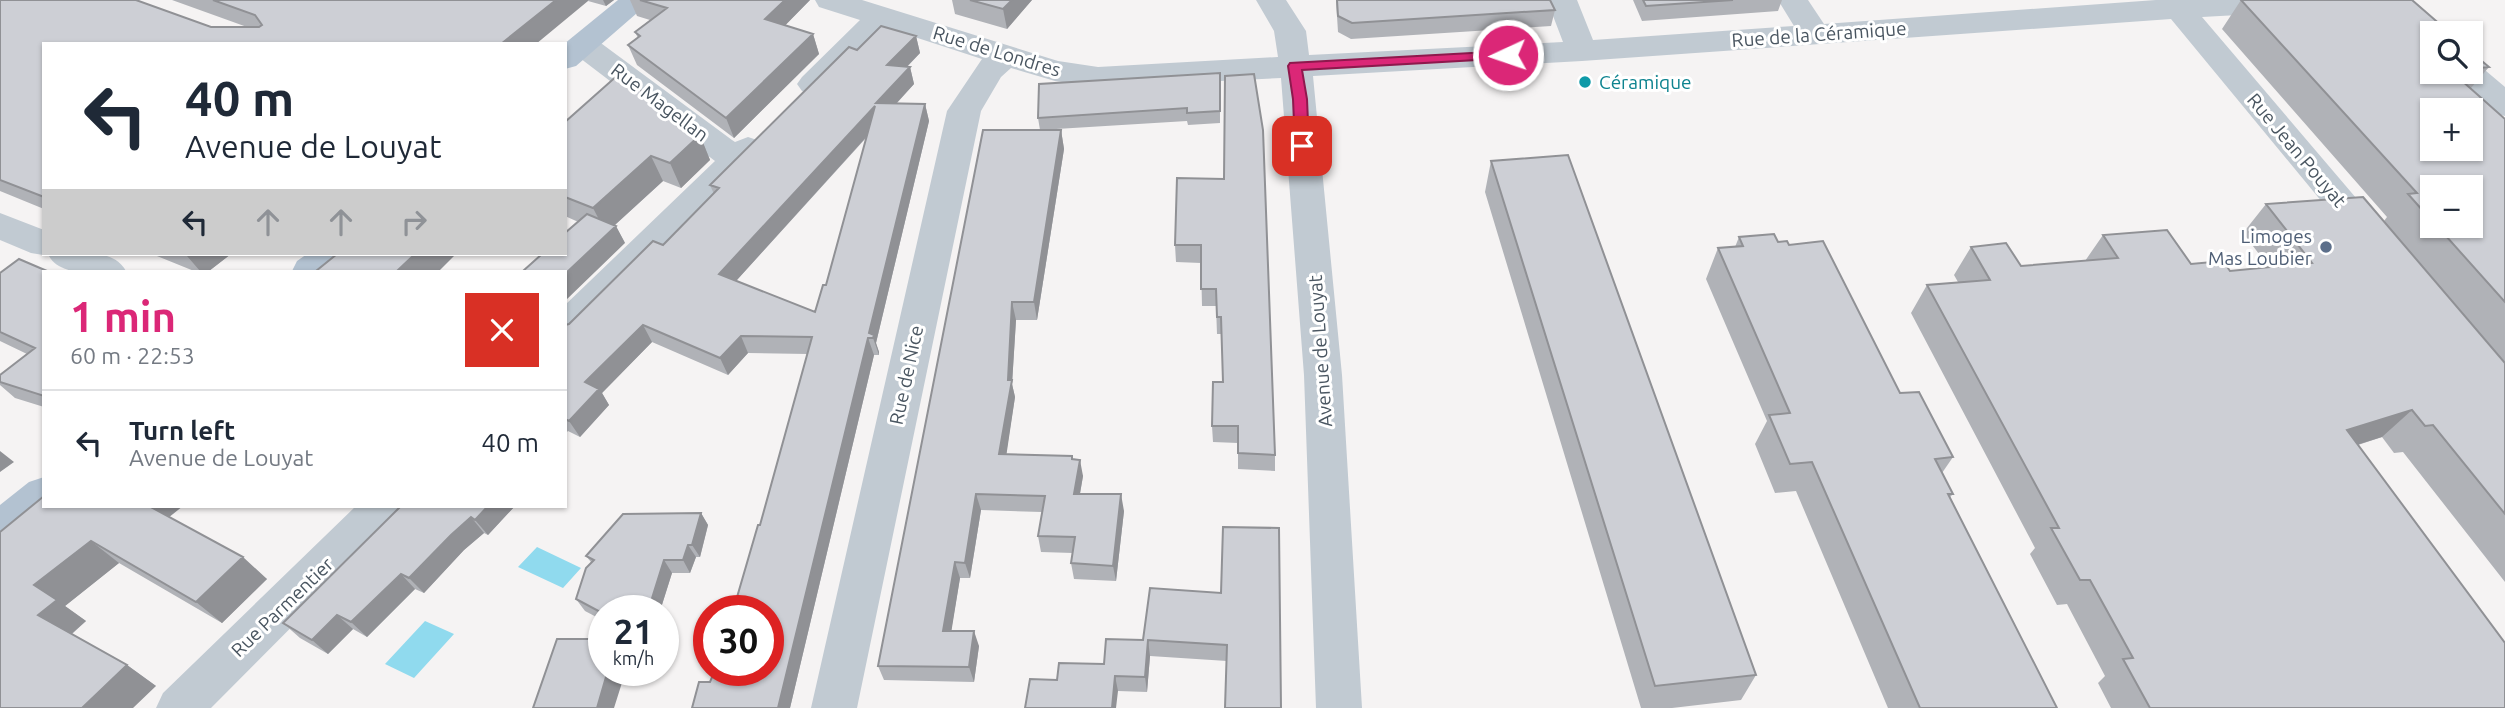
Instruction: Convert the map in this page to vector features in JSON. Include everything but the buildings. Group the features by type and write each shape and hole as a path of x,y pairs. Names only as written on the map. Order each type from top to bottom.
{"main road":[{"path":"574,52 637,0"},
{"path":"311,270 329,256"},
{"path":"0,530 42,496"}],"street":[{"name":"Rue de Londres","path":"830,0 1055,71 1098,77 1294,66"},
{"name":"Avenue de Louyat","path":"1271,0 1290,31 1300,99 1324,375 1339,708"},
{"path":"1562,0 1582,51"},
{"path":"1793,0 1815,35"},
{"name":"Rue de la Céramique","path":"1294,66 1582,51 1815,35 1947,12 2344,0"},
{"name":"Rue Jean Pouyat","path":"2175,4 2398,268"},
{"path":"567,326 881,16"},
{"name":"Rue Magellan","path":"574,52 738,159"},
{"name":"Rue de Nice","path":"834,708 964,111 989,70 1006,55"},
{"path":"2481,84 2505,105"},
{"path":"0,226 42,243"},
{"path":"71,256 106,270"},
{"name":"Rue Parmentier","path":"178,708 382,508"}],"water":[{"path":"537,547 581,568 563,588 518,567"},
{"path":"425,621 454,634 414,678 385,664"}],"place":[{"name":"Céramique","path":"1585,82"},
{"name":"Limoges Mas Loubier","path":"2326,247"}],"route":[{"path":"1302,146 1300,99 1294,66 1508,55"}]}
